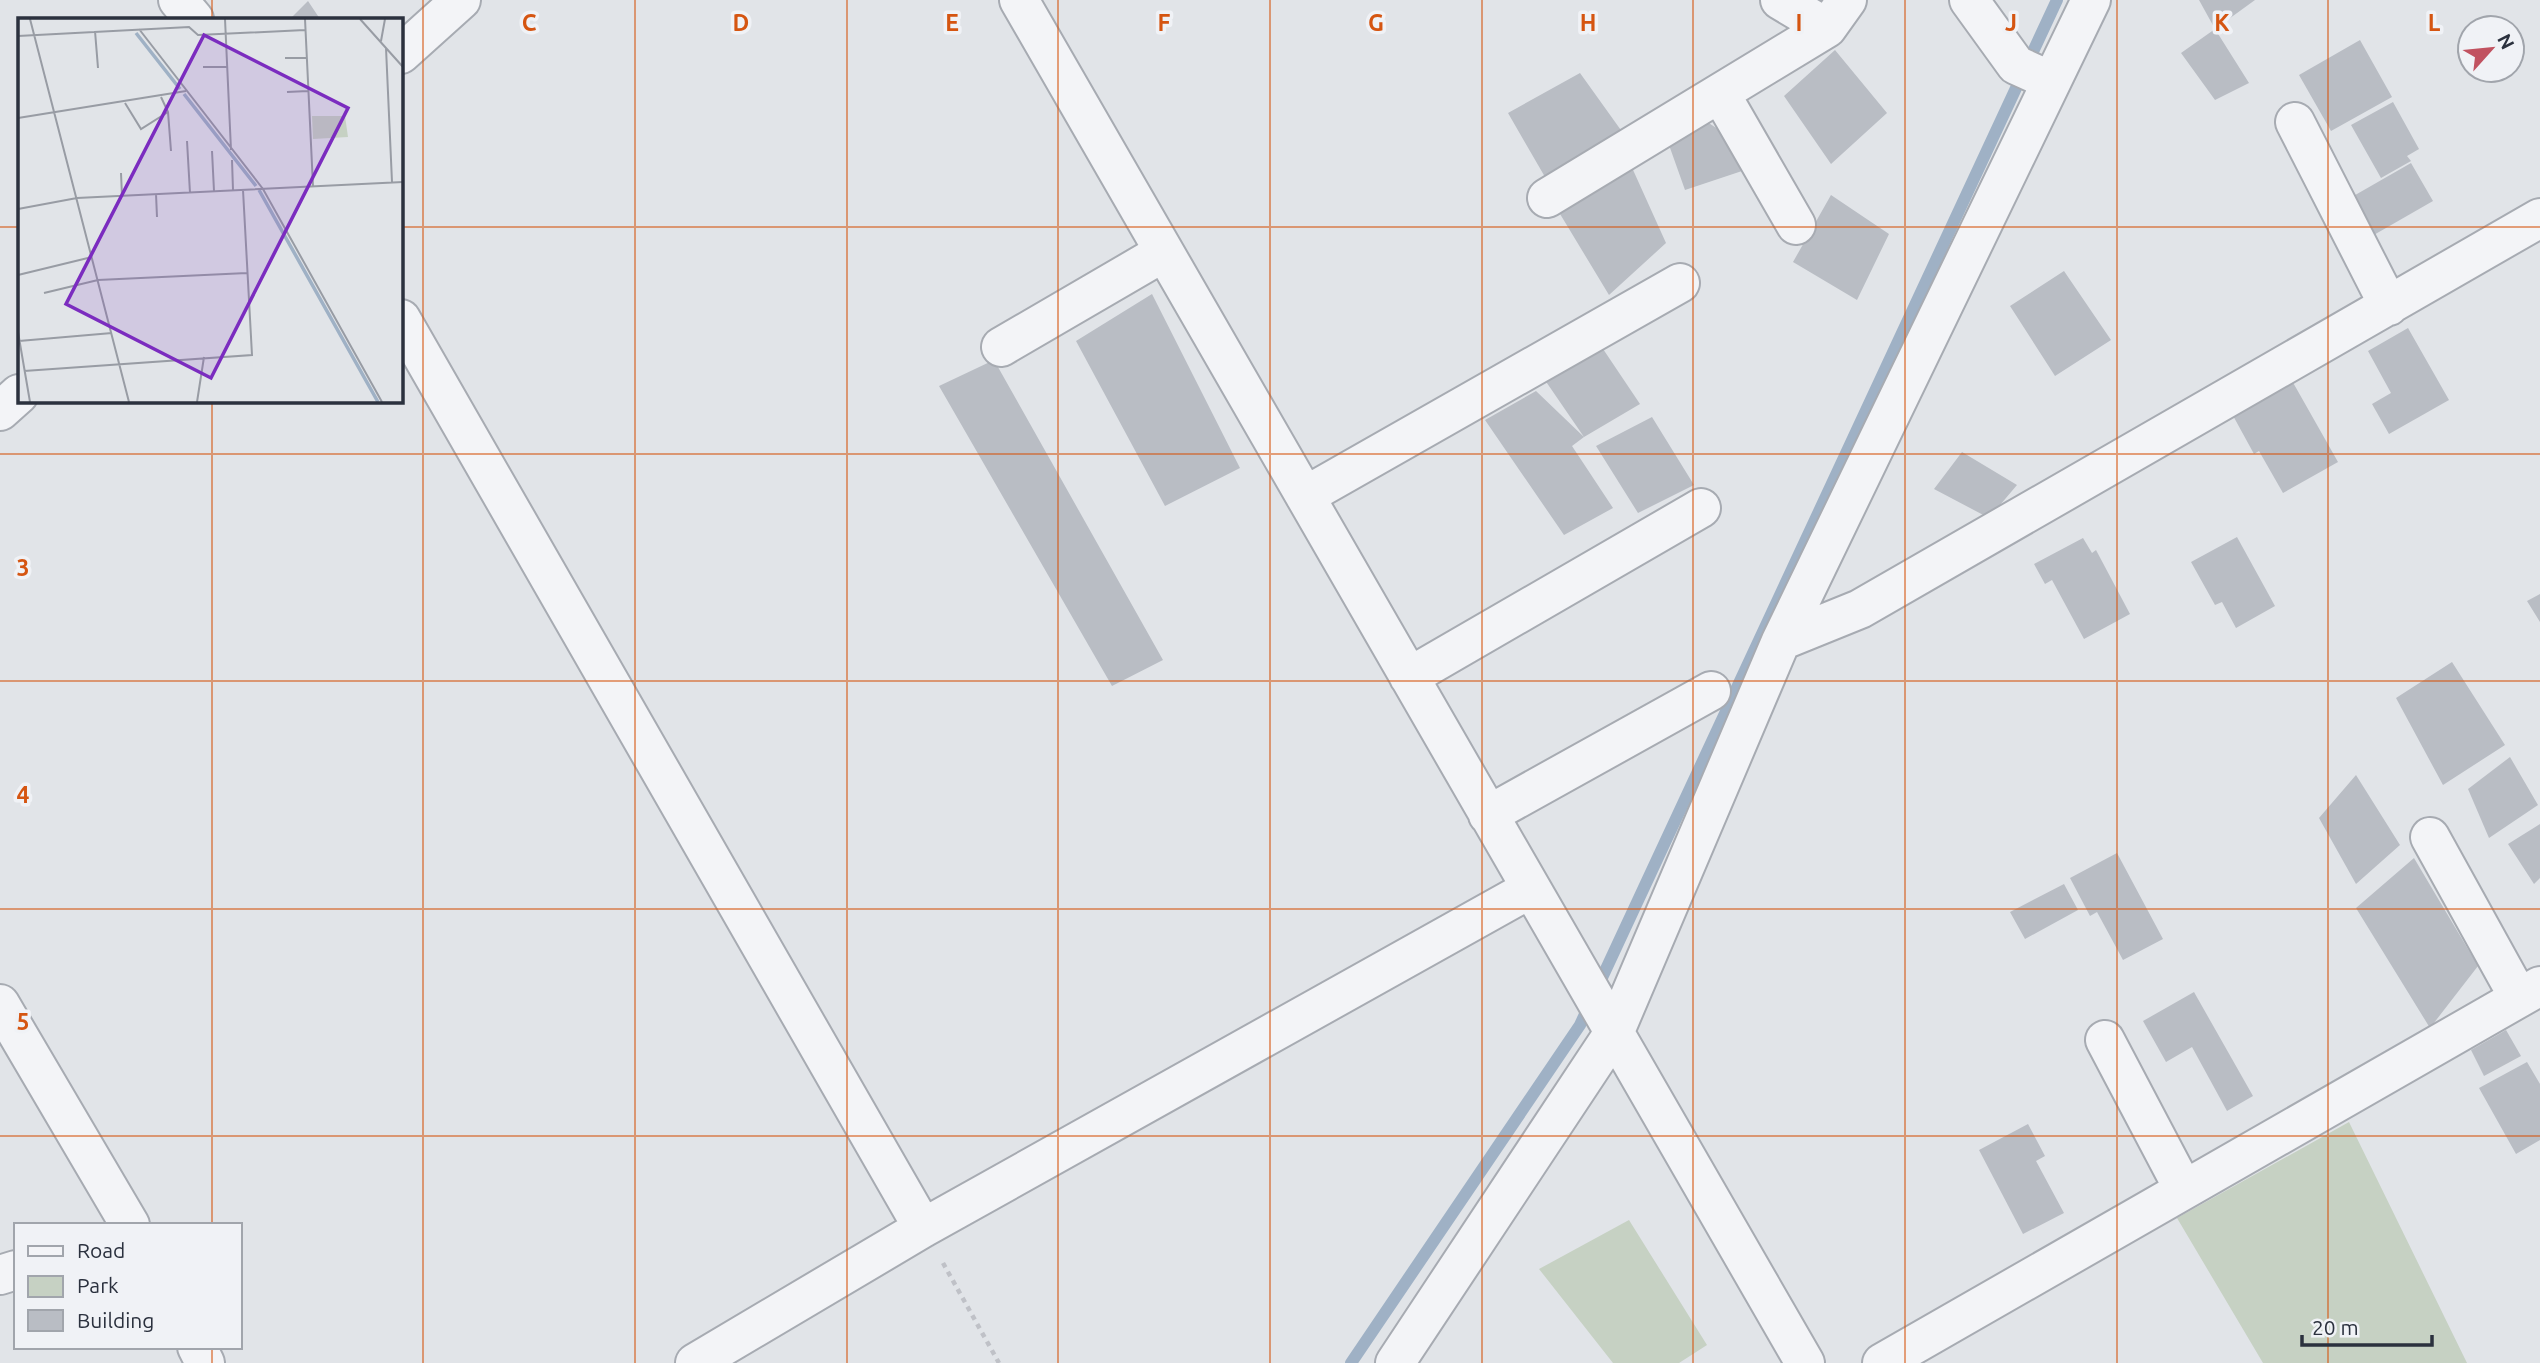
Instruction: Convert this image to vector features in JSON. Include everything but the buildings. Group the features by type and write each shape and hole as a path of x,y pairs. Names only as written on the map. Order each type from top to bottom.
{"street":[{"path":"178,0 193,18"},
{"path":"1780,0 1837,14"},
{"path":"1969,0 2016,65 2051,81"},
{"path":"1395,1363 1615,1031 1781,641 2091,0"},
{"path":"1023,1 1164,252 1805,1363"},
{"path":"402,53 453,3"},
{"path":"1547,198 1720,93 1837,14"},
{"path":"1720,93 1796,225"},
{"path":"2295,122 2389,306"},
{"path":"1781,641 1860,609 2540,218"},
{"path":"1002,347 1164,252"},
{"path":"1305,496 1680,283"},
{"path":"402,321 923,1228"},
{"path":"0,411 18,395"},
{"path":"1409,677 1701,508"},
{"path":"1488,815 1711,691"},
{"path":"1882,1363 2529,992 2430,837"},
{"path":"695,1363 923,1228 1530,888"},
{"path":"0,1004 129,1223"},
{"path":"2105,1040 2184,1190"}],"path":[{"path":"923,1228 999,1363"}],"green space":[{"path":"2349,1122 2467,1363 2263,1363 2177,1218"},
{"path":"1629,1220 1707,1345 1679,1363 1613,1363 1539,1269"}],"waterway":[{"path":"1351,1363 1580,1025 2057,0"}]}
